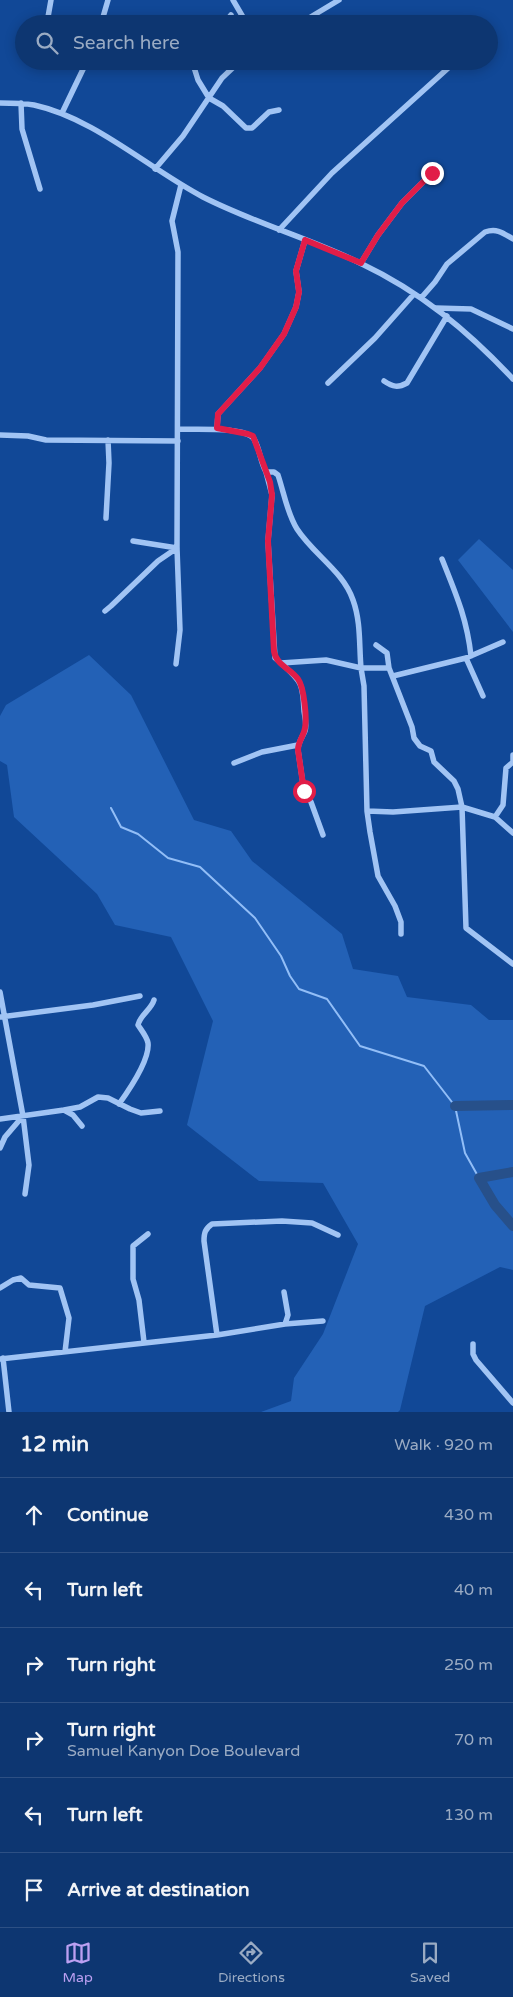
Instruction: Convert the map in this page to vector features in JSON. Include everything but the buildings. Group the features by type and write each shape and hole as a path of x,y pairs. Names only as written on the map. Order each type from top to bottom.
{"street":[{"path":"48,15 51,0"},
{"path":"104,15 108,0"},
{"path":"233,0 242,15"},
{"path":"313,15 339,0"},
{"path":"62,113 83,70"},
{"path":"195,70 198,80 209,98 223,106 246,128 249,129 269,112 280,110"},
{"path":"155,169 183,136 222,78 230,70"},
{"path":"279,230 332,173 446,70"},
{"path":"0,103 21,103 62,113 99,132 181,185 230,211 361,263 421,298 447,316 480,344 513,379"},
{"path":"21,103 22,129 40,189"},
{"path":"361,263 378,235 402,203 432,173"},
{"path":"176,664 180,630 177,548 178,252 172,221 181,185"},
{"path":"421,298 447,264 485,232 492,229 502,232 513,240"},
{"path":"217,428 218,414 260,368 284,334 296,307 299,292 296,271 305,240"},
{"path":"328,383 375,338 414,294"},
{"path":"436,308 471,309 513,329"},
{"path":"384,382 392,387 400,387 408,383 447,316"},
{"path":"178,429 201,430 217,428 253,436 266,472 272,495 268,541 274,651 276,661 281,663 299,680 304,692 306,724 298,745 304,791 311,802 323,835"},
{"path":"0,435 28,436 46,440 178,442"},
{"path":"106,518 109,463 108,440"},
{"path":"266,472 274,472 278,475 291,518 296,528 347,586 359,619 361,668 364,686 367,811 378,876 401,922 401,934"},
{"path":"133,541 177,548"},
{"path":"105,611 158,561 177,548"},
{"path":"442,560 464,614 468,632 468,657 483,696"},
{"path":"393,676 468,657 502,642"},
{"path":"376,645 387,653 389,668 412,726 414,738 420,746 430,751 434,762 454,781 458,789 462,807 466,928 513,964"},
{"path":"281,663 326,660 361,668 389,668"},
{"path":"234,763 262,752 298,745"},
{"path":"495,816 503,805 506,768 513,762 513,755"},
{"path":"367,811 393,812 462,807 495,816 513,833"},
{"path":"0,992 2,1017 23,1116 29,1165 25,1194"},
{"path":"2,1017 93,1005 140,996"},
{"path":"119,1104 128,1092 147,1055 147,1039 138,1026 139,1020 154,1000"},
{"path":"0,1119 80,1107 98,1097 108,1098 142,1113 160,1111"},
{"path":"64,1110 74,1115 82,1126"},
{"path":"0,1148 5,1137 23,1116"},
{"path":"217,1335 204,1242 204,1232 207,1228 212,1224 282,1221 312,1223 338,1235"},
{"path":"144,1342 139,1300 133,1279 133,1246 148,1234"},
{"path":"0,1288 13,1280 21,1278 29,1285 60,1288 69,1318 65,1352"},
{"path":"284,1292 288,1315 285,1324"},
{"path":"9,1412 2,1359 323,1321"},
{"path":"473,1344 473,1354 476,1360 513,1399"}],"shaded area":[{"path":"479,539 513,570 513,632 458,560"},
{"path":"89,655 131,695 194,820 231,831 252,861 342,934 353,969 398,976 407,997 471,1005 489,1020 513,1020 513,1270 500,1267 425,1306 398,1412 261,1412 291,1401 294,1378 323,1334 358,1244 323,1183 259,1181 187,1125 213,1021 171,937 115,925 97,894 14,817 7,765 0,761 0,716 6,705"}],"waterway":[{"path":"111,808 121,827 138,834 168,858 200,867 255,918 281,956 290,976 299,989 327,999 360,1046 424,1066 455,1106 465,1153 479,1178"},
{"path":"455,1106 513,1105"},
{"path":"513,1172 479,1178 495,1205 513,1226"}],"route":[{"path":"304,791 298,750 299,740 303,735 306,724 304,692 299,680 281,663 276,661 274,651 268,541 272,495 270,482 253,436 217,428 218,414 260,368 284,334 296,307 299,292 296,271 305,240 361,263 378,235 408,195 432,173"}]}
